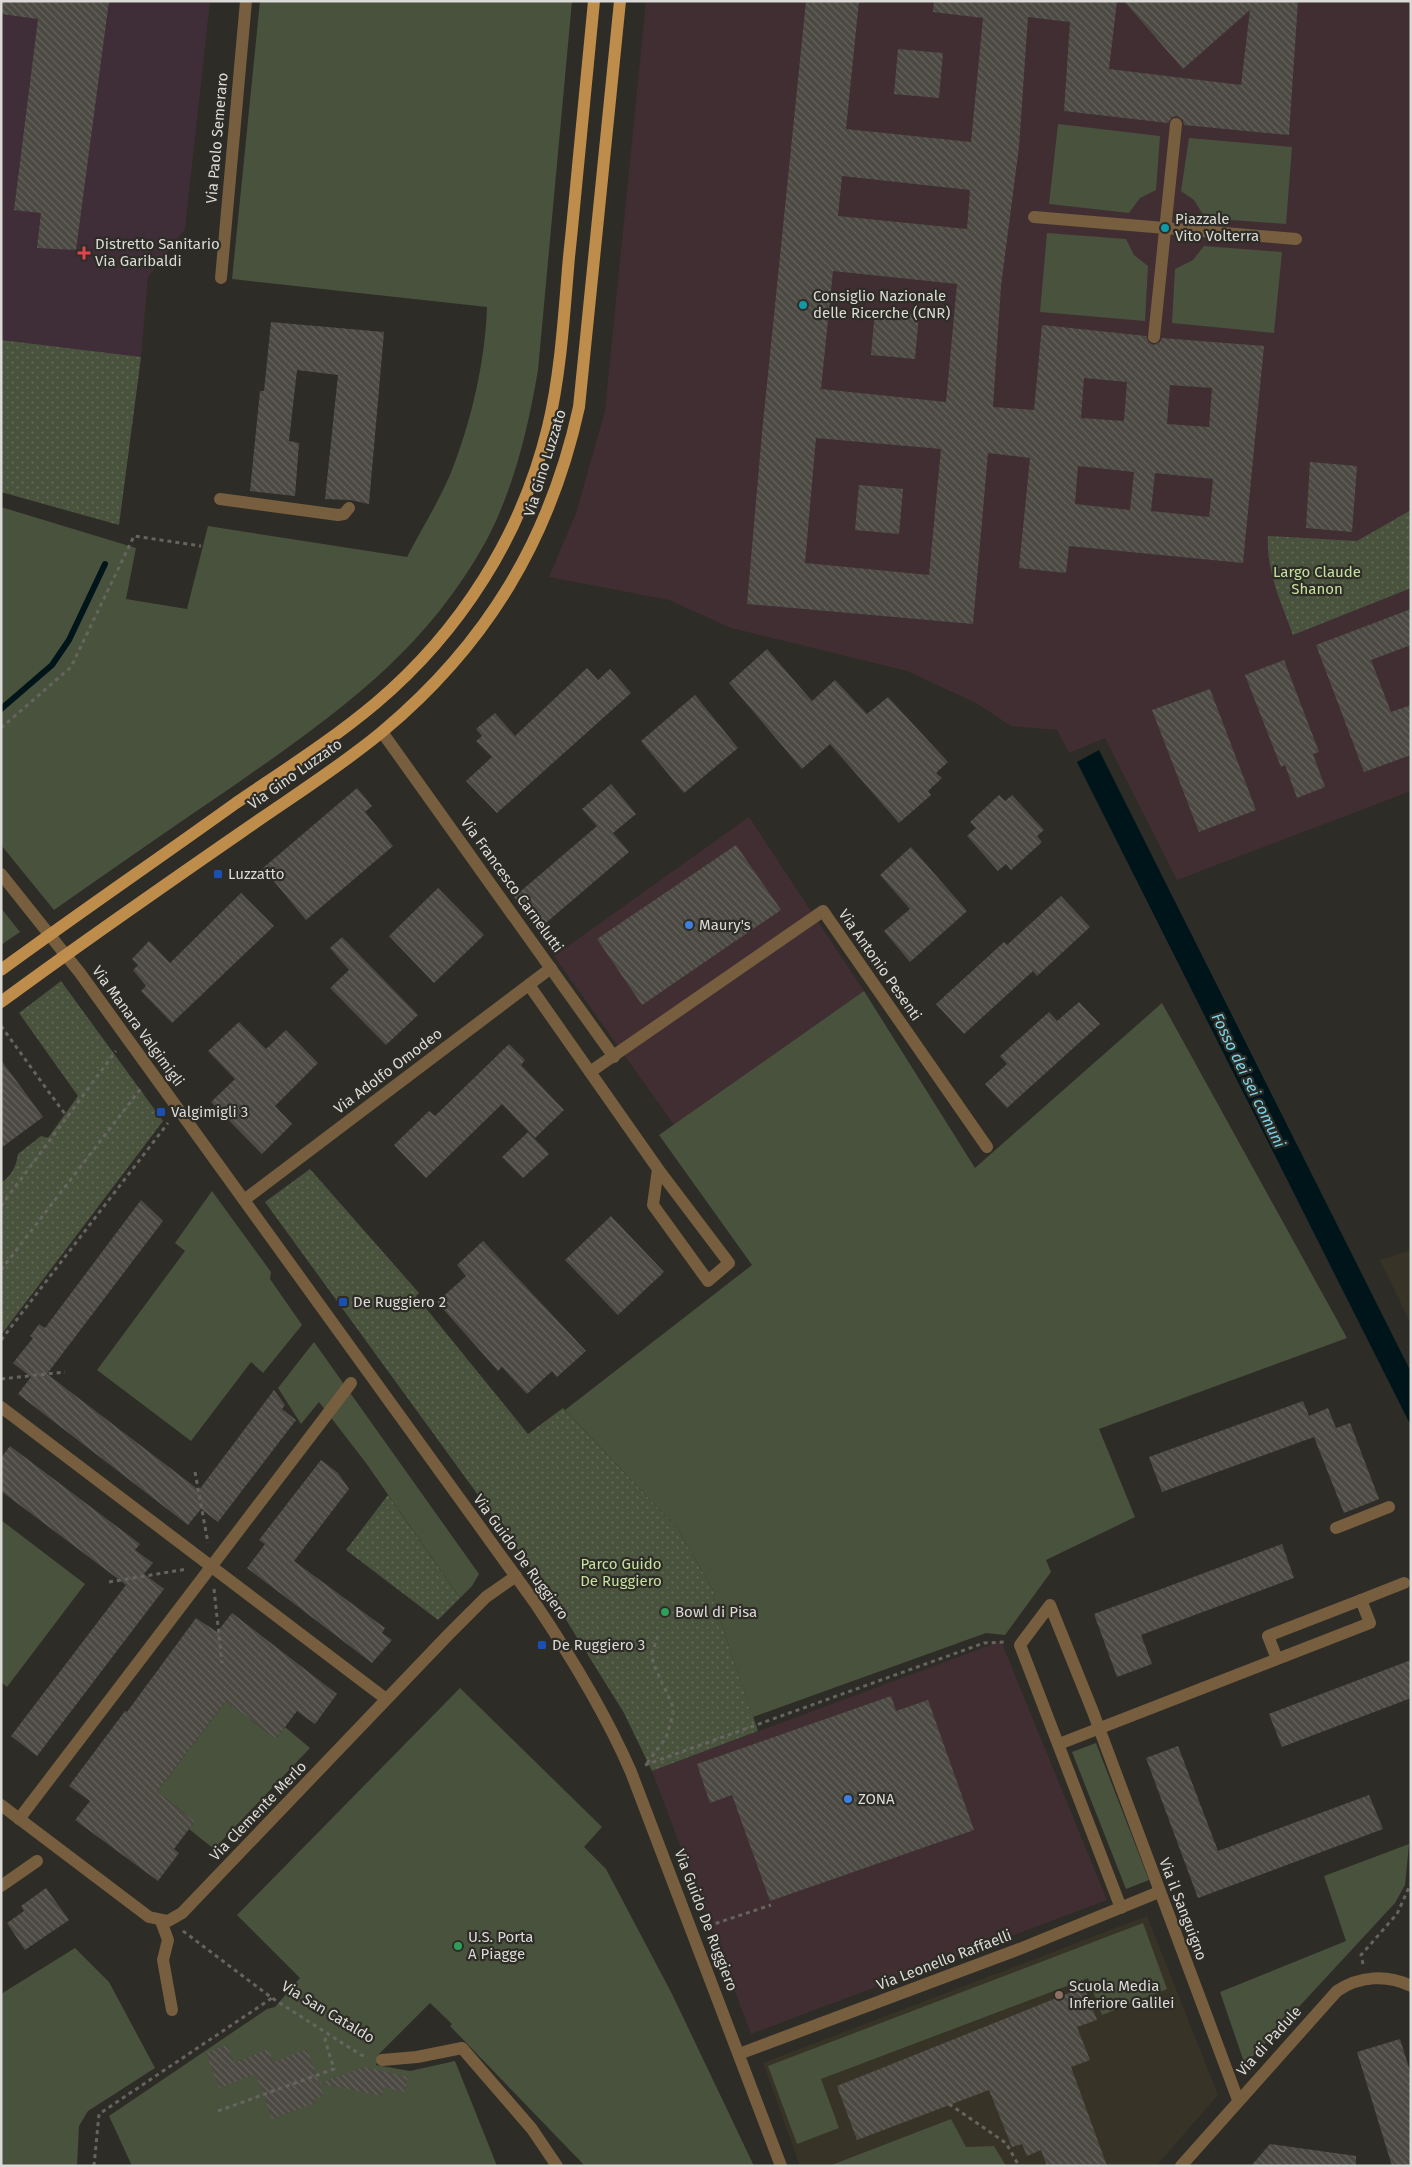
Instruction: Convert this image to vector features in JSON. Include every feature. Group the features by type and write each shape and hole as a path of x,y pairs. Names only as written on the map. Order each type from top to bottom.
{"main road":[{"name":"Via Gino Luzzato","path":"1,970 374,704 430,651 456,620 488,572 517,518 532,481 548,428 556,390 594,1"},
{"name":"Via Gino Luzzato","path":"1,1002 66,954 382,732 448,671 496,608 540,531 562,471 574,429 582,385 620,1"}],"street":[{"name":"Via Paolo Semeraro","path":"221,278 246,1"},
{"path":"1154,337 1176,124"},
{"path":"1034,217 1296,239"},
{"path":"220,500 338,515 344,514 348,508"},
{"name":"Via Francesco Carnelutti","path":"382,732 614,1057"},
{"name":"Via Manara Valgimigli","path":"1,874 66,954 244,1200"},
{"name":"Via Antonio Pesenti","path":"590,1072 823,911 987,1147"},
{"name":"Via Adolfo Omodeo","path":"244,1200 551,968"},
{"path":"530,985 658,1169 729,1264 708,1281 653,1205 658,1169"},
{"name":"Via Guido De Ruggiero","path":"244,1200 516,1576 565,1648 612,1731 662,1850 781,2166"},
{"path":"20,1819 351,1383"},
{"path":"1,1407 212,1565 386,1699"},
{"path":"1336,1528 1389,1507"},
{"name":"Via Clemente Merlo","path":"164,1921 182,1913 486,1597 516,1576"},
{"path":"1277,1659 1268,1636 1404,1583"},
{"path":"1059,1744 1370,1623 1361,1600"},
{"name":"Via il Sanguigno","path":"1020,1645 1050,1605 1238,2100"},
{"path":"1020,1645 1122,1908"},
{"path":"1,1805 144,1913 164,1921 168,1940 163,1960 172,2010"},
{"path":"1,1886 37,1861"},
{"name":"Via Leonello Raffaelli","path":"739,2054 1122,1908 1159,1892"},
{"name":"Via di Padule","path":"1181,2166 1337,1991 1345,1986 1366,1979 1388,1978 1407,1984"},
{"name":"Via San Cataldo","path":"382,2060 417,2057 462,2048 532,2129 557,2166"}],"path":[{"path":"1,728 71,667 134,536 201,546"},
{"path":"1,1026 67,1117"},
{"path":"1,1206 116,1051"},
{"path":"1,1270 142,1087"},
{"path":"1,1340 168,1123"},
{"path":"1,1379 65,1372"},
{"path":"195,1472 212,1565 222,1663"},
{"path":"109,1582 212,1565"},
{"path":"658,1636 652,1653 653,1663 672,1704 673,1714 666,1738 645,1765 984,1643 1001,1641 1020,1645"},
{"path":"1366,1979 1361,1955 1397,1914 1411,1883"},
{"path":"708,1926 771,1904"},
{"name":"Via San Cataldo","path":"164,1921 272,1998 328,2034 361,2055 382,2060"},
{"path":"94,2166 100,2114 272,1998"},
{"path":"218,2111 334,2069 325,2040 328,2034"},
{"path":"949,2104 1006,2143 1019,2166"}],"shaded area":[{"name":"Distretto Sanitario Via Garibaldi","path":"1,1 210,1 185,229 148,277 141,357 119,525 1,492"},
{"path":"646,1 1411,1 1411,791 1177,880 1105,738 1069,753 1057,730 1011,726 976,703 907,671 731,628 669,600 549,577 576,513 605,411"},
{"path":"749,817 864,991 674,1125 554,956"},
{"path":"1411,1250 1411,1324 1380,1260"},
{"path":"1001,1641 1107,1900 751,2034 652,1771"},
{"name":"Scuola Media Inferiore Galilei","path":"1147,1916 1218,2095 1156,2166 800,2166 763,2063"}],"green space":[{"path":"260,1 572,1 538,370 530,414 512,480 485,543 460,583 433,619 403,652 339,709 304,736 54,910 1,845 1,507 136,548 126,599 187,609 208,526 407,557 450,475 458,455 476,392 486,328 487,307 232,279"},
{"path":"1058,124 1160,136 1156,190 1140,198 1129,213 1049,204"},
{"path":"1189,138 1292,147 1286,224 1205,218 1194,200 1181,191"},
{"path":"1047,233 1126,239 1134,255 1148,266 1145,321 1040,312"},
{"path":"1204,246 1282,252 1274,333 1172,323 1175,269 1193,260"},
{"path":"1,340 141,357 119,525 1,492"},
{"name":"Largo Claude Shanon","path":"1411,510 1411,588 1293,635 1272,574 1269,562 1268,536 1357,541"},
{"path":"1,908 20,932 1,945"},
{"path":"61,981 163,1121 1,1335 1,1183 13,1170 18,1154 41,1136 48,1138 78,1096 19,1013"},
{"path":"864,991 975,1168 1162,1003 1347,1338 1099,1429 1135,1517 1046,1560 1051,1572 1005,1635 986,1633 753,1717 713,1599 715,1593 677,1528 565,1410 752,1265 659,1135"},
{"name":"Parco Guido De Ruggiero","path":"310,1169 419,1293 416,1296 528,1434 563,1408 677,1528 715,1593 713,1599 758,1731 652,1771 624,1713 550,1594 265,1202"},
{"path":"212,1191 271,1272 270,1279 302,1325 263,1373 251,1362 191,1441 97,1370 185,1251 175,1243"},
{"path":"314,1342 479,1574 472,1586 460,1598 366,1463 319,1402 301,1424 278,1388"},
{"path":"388,1495 460,1598 438,1620 346,1550"},
{"path":"1,1520 85,1584 7,1687 1,1682"},
{"name":"U.S. Porta A Piagge","path":"460,1688 602,1827 584,1847 606,1869 672,1994 754,2166 585,2166 430,2003 379,2054 376,2065 410,2071 455,2061 497,2166 132,2166 109,2116 267,2009 275,2007 300,1978 237,1915"},
{"path":"226,1701 276,1739 285,1727 310,1748 214,1849 189,1829 195,1821 157,1792"},
{"path":"1096,1743 1149,1880 1126,1889 1072,1752"},
{"path":"1409,1844 1405,1885 1395,1903 1245,2065 1220,1992 1346,1941 1324,1876"},
{"path":"1143,1923 1167,1989 1102,2015 1088,1978 821,2079 839,2128 797,2144 768,2066"},
{"path":"75,1948 109,1982 155,2068 88,2111 79,2126 77,2166 1,2166 1,1994"},
{"path":"951,2119 966,2147 994,2146 1006,2166 829,2166"}],"water":[{"name":"Fosso dei sei comuni","path":"1099,750 1411,1372 1411,1426 1077,762"}],"building":[{"path":"1,1 109,1 76,250 37,248 41,213 14,210 38,19 1,14"},
{"name":"Consiglio Nazionale delle Ricerche (CNR)","path":"806,1 859,1 846,129 971,142 983,18 933,12 934,1 1117,1 1109,69 1241,85 1250,10 1183,69 1124,1 1298,1 1289,135 1184,125 1183,120 1177,116 1172,117 1168,123 1064,111 1070,22 1028,17 1019,147 1001,286 993,407 1034,410 1042,325 1146,336 1149,343 1154,345 1160,342 1162,338 1264,346 1243,563 1069,546 1066,573 1019,568 1030,458 988,453 973,624 747,604 762,433","holes":["842,176 970,190 967,229 838,216","833,271 957,284 946,402 821,389","1084,378 1127,382 1124,421 1081,418","1170,385 1212,388 1209,427 1167,424","816,438 941,449 929,575 805,563","1078,466 1134,472 1130,510 1075,504","1155,473 1213,479 1209,517 1151,511"]},
{"path":"898,49 943,53 939,98 894,94"},
{"path":"875,310 919,314 915,359 871,355"},
{"path":"271,322 384,332 369,504 350,500 325,499 338,375 297,370 289,441 299,443 295,496 250,491 260,391 264,391"},
{"path":"1310,462 1357,466 1352,532 1306,528"},
{"path":"859,485 903,489 899,534 855,530"},
{"path":"1411,609 1411,645 1371,660 1391,712 1411,705 1411,755 1364,772 1316,645"},
{"path":"767,649 812,701 835,680 867,714 888,697 948,762 936,773 942,778 928,791 931,795 899,823 830,744 802,769 729,683"},
{"path":"1284,660 1319,752 1313,754 1325,787 1297,798 1285,765 1281,767 1245,675"},
{"path":"587,668 598,680 610,669 631,693 497,813 466,781 492,757 476,741 482,736 476,729 495,713 515,736"},
{"path":"1210,689 1256,810 1199,832 1152,710"},
{"path":"695,695 738,748 684,793 641,741"},
{"path":"611,784 636,814 613,833 629,852 541,927 514,897 597,826 582,809"},
{"path":"357,788 372,806 365,812 393,846 306,920 263,868"},
{"path":"999,795 1005,801 1012,795 1044,830 1037,836 1042,842 1011,870 1006,864 998,871 967,836 976,828 970,822"},
{"name":"Maury's","path":"736,845 781,910 642,1005 597,939"},
{"path":"911,847 967,911 910,962 884,931 910,909 880,875"},
{"path":"438,888 484,935 434,983 389,936"},
{"path":"241,893 274,926 172,1023 141,991 146,986 133,970 138,965 132,959 149,941 170,963"},
{"path":"1061,896 1090,927 1037,976 1033,971 964,1034 936,1004 1004,942 1007,945"},
{"path":"342,937 418,1015 386,1045 330,988 349,970 330,948"},
{"path":"1079,1002 1100,1024 1007,1108 985,1084 1007,1064 1000,1056 1049,1012 1057,1021"},
{"path":"239,1022 266,1049 286,1030 318,1063 275,1106 292,1124 262,1154 211,1102 235,1079 208,1051"},
{"path":"509,1044 525,1060 521,1065 564,1110 535,1138 502,1104 426,1178 394,1145 429,1111 435,1116"},
{"path":"1,1060 43,1117 1,1148"},
{"path":"528,1132 549,1154 523,1178 502,1157"},
{"path":"141,1200 163,1221 47,1374 199,1490 274,1390 285,1405 282,1409 296,1420 218,1522 201,1509 188,1525 18,1394 31,1377 13,1363 33,1338 30,1336 39,1324 45,1328"},
{"path":"611,1216 664,1272 618,1315 565,1260"},
{"path":"483,1241 586,1351 557,1377 552,1371 527,1394 502,1367 498,1371 437,1302 466,1276 457,1265"},
{"path":"1303,1401 1309,1416 1328,1408 1336,1428 1350,1423 1379,1499 1344,1513 1314,1437 1162,1492 1149,1457"},
{"path":"10,1446 140,1544 135,1550 153,1563 144,1574 164,1589 37,1756 11,1736 126,1585 1,1491 1,1458"},
{"path":"321,1460 338,1473 349,1489 294,1561 385,1628 382,1633 392,1640 372,1663 247,1568 265,1544 259,1540"},
{"path":"1282,1544 1294,1578 1141,1635 1152,1664 1117,1677 1094,1614"},
{"path":"232,1613 337,1694 315,1724 297,1711 276,1739 226,1701 157,1792 195,1821 174,1849 179,1853 158,1881 75,1820 90,1801 69,1786 125,1711 127,1712 196,1618 217,1632"},
{"path":"1411,1660 1411,1698 1282,1747 1269,1714"},
{"name":"ZONA","path":"891,1696 896,1711 928,1700 974,1830 770,1901 732,1795 710,1803 697,1764"},
{"path":"1178,1746 1218,1851 1369,1795 1383,1829 1198,1898 1146,1758"},
{"path":"46,1888 69,1920 25,1950 7,1923 24,1911 21,1906"},
{"path":"1084,1987 1097,2020 1077,2027 1090,2060 1071,2067 1107,2166 1047,2166 1041,2150 1027,2156 1022,2144 1012,2147 989,2090 857,2140 837,2086"},
{"path":"1400,2039 1411,2074 1411,2166 1392,2166 1357,2052"},
{"path":"227,2045 234,2063 268,2049 273,2062 307,2049 324,2096 314,2099 316,2103 272,2119 256,2074 219,2088 206,2053"},
{"path":"365,2067 408,2077 404,2092 384,2087 382,2096 319,2083"},
{"path":"1270,2144 1356,2156 1356,2166 1251,2166"}],"waterway":[{"path":"1,709 52,665 69,640 105,564"}],"place":[{"name":"Piazzale Vito Volterra","path":"1165,228"},
{"name":"Distretto Sanitario Via Garibaldi","path":"84,253"},
{"name":"Consiglio Nazionale delle Ricerche (CNR)","path":"803,305"},
{"name":"Luzzatto","path":"218,874"},
{"name":"Maury's","path":"689,925"},
{"name":"Valgimigli 3","path":"161,1112"},
{"name":"De Ruggiero 2","path":"343,1302"},
{"name":"Bowl di Pisa","path":"665,1612"},
{"name":"De Ruggiero 3","path":"542,1645"},
{"name":"ZONA","path":"848,1799"},
{"name":"U.S. Porta A Piagge","path":"458,1946"},
{"name":"Scuola Media Inferiore Galilei","path":"1059,1995"}]}
